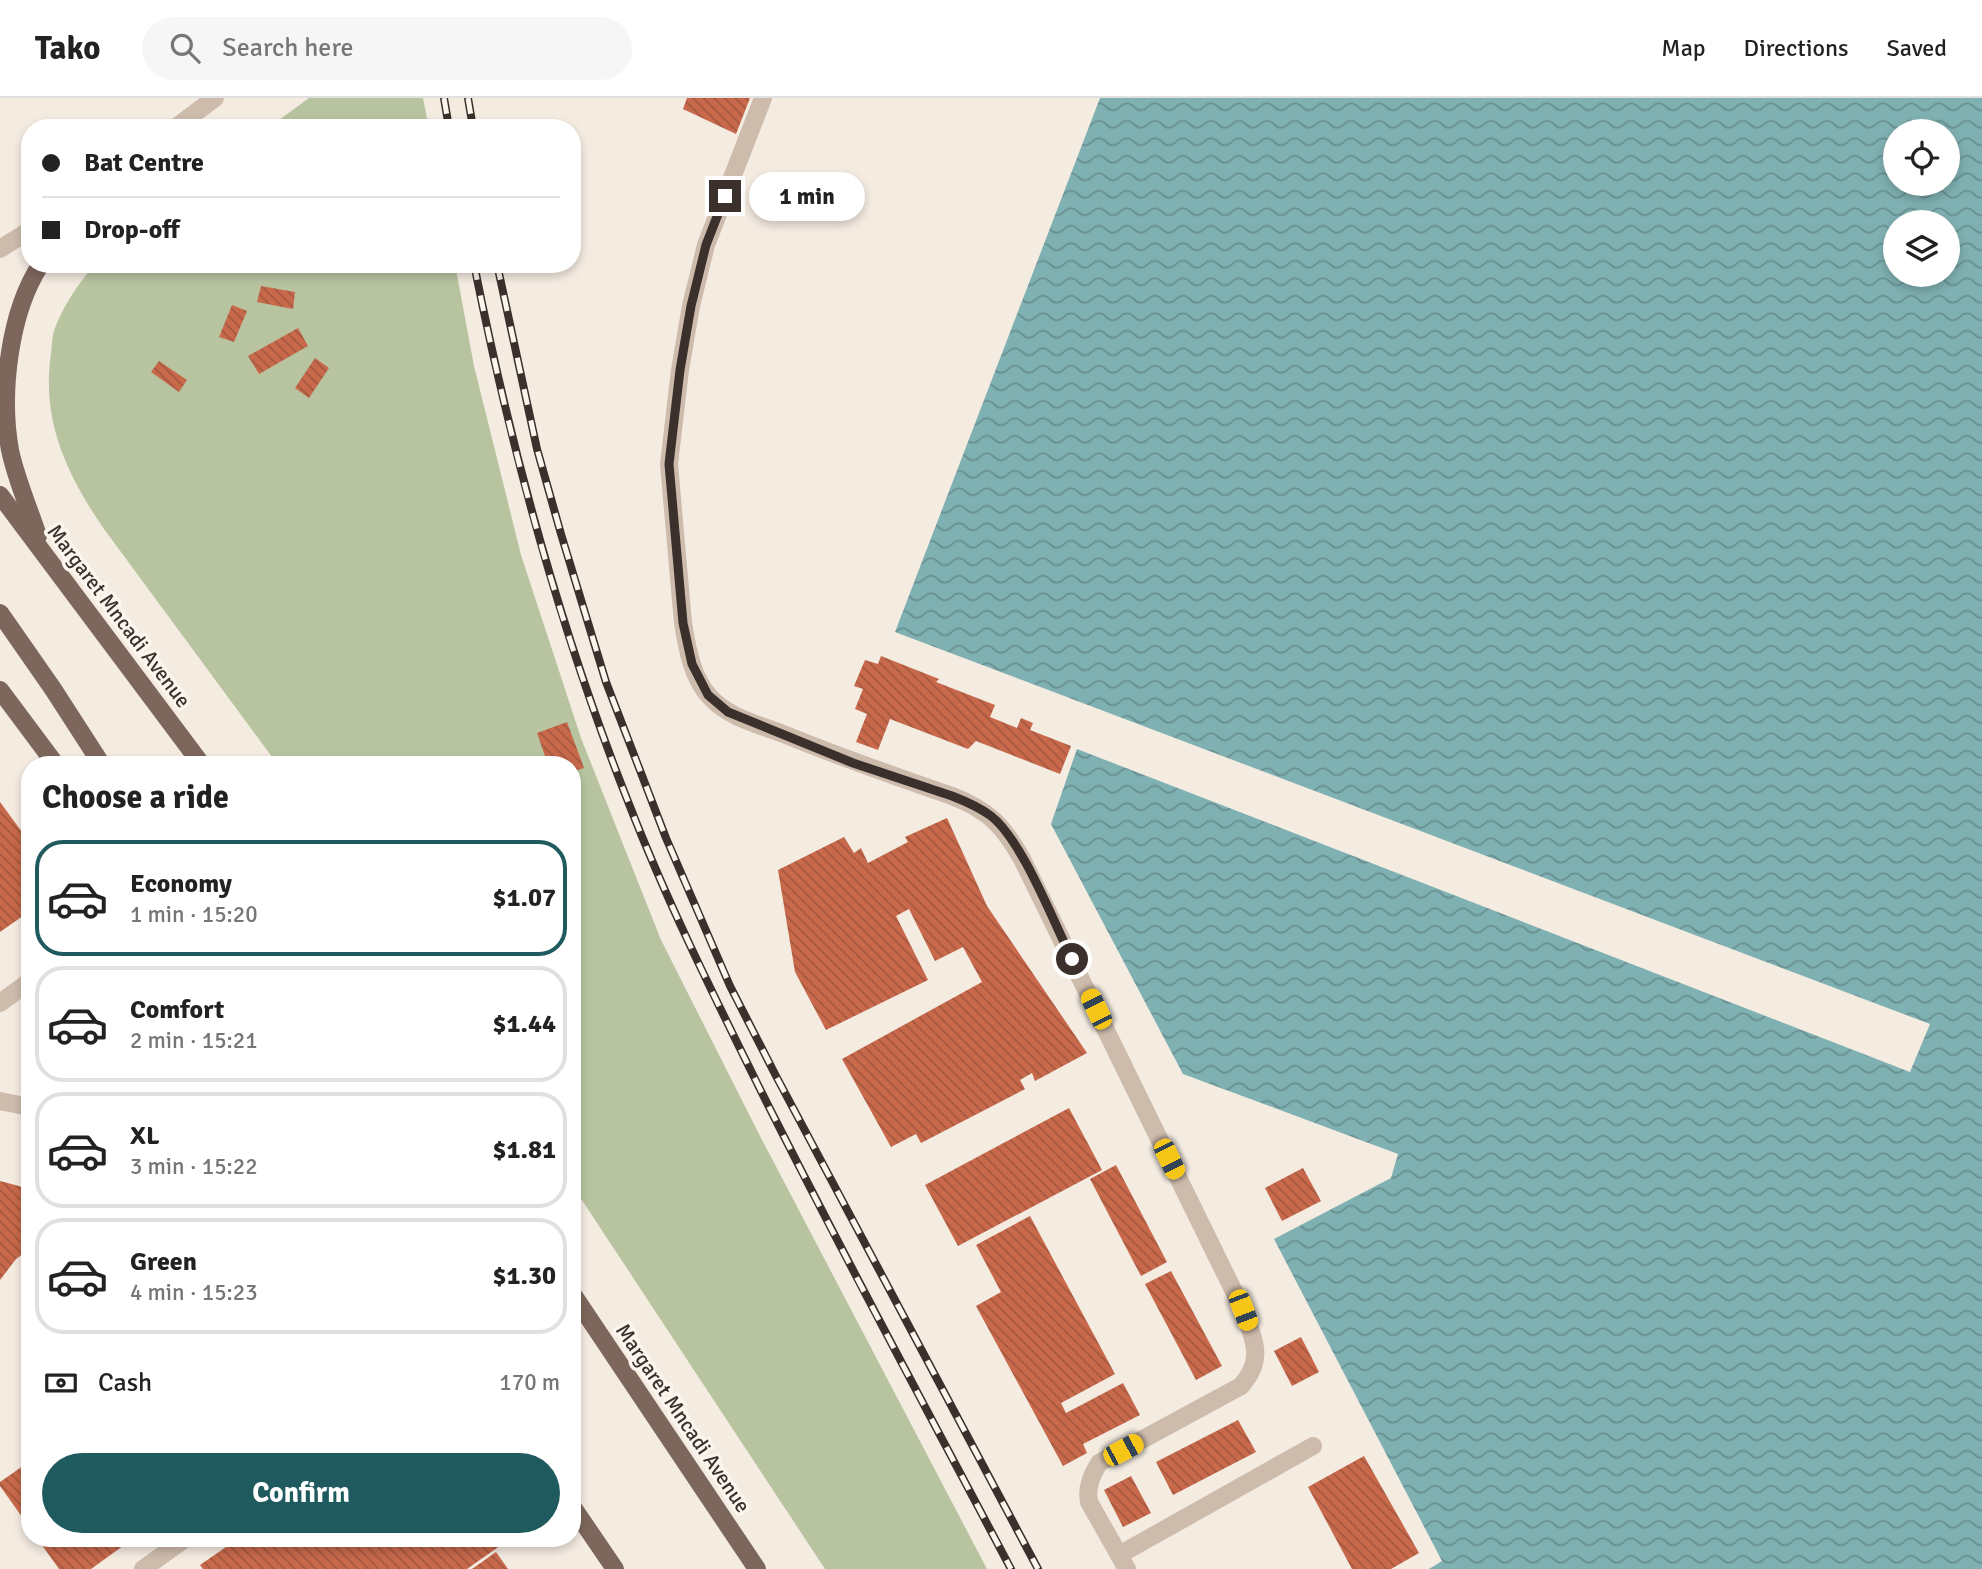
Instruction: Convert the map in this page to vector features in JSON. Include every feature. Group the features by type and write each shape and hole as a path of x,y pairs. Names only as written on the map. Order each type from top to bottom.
{"main road":[{"path":"35,273 10,344 5,414 10,452 44,553"},
{"name":"Margaret Mncadi Avenue","path":"0,495 195,756"},
{"path":"0,614 96,756"},
{"path":"0,690 49,756"},
{"name":"Margaret Mncadi Avenue","path":"581,1306 757,1569"},
{"path":"581,1519 615,1569"}],"street":[{"path":"187,119 215,98"},
{"path":"763,98 706,245 691,306 680,370 669,464 683,623 692,664 708,695 728,712 853,763 968,802 992,817 1023,859 1243,1310 1253,1338 1256,1357 1250,1376 1241,1386 1100,1463 1090,1481 1089,1502 1123,1562 1313,1446"},
{"path":"0,249 21,236"},
{"path":"0,1003 21,988"},
{"path":"0,1101 21,1105"},
{"path":"143,1569 174,1547"}],"green space":[{"path":"309,98 423,98 427,119 280,119"},
{"path":"88,273 457,273 474,366 521,555 581,738 661,940 760,1136 987,1569 825,1569 581,1199 581,756 271,756 104,529 68,468 54,425 50,402 52,341 63,311"}],"water":[{"path":"1100,98 1982,98 1982,1569 1429,1569 1442,1561 1274,1239 1391,1178 1398,1154 1183,1074 1051,824 1077,749 1910,1072 1930,1024 895,632"}],"building":[{"path":"687,98 750,98 736,134 683,109"},
{"path":"261,286 295,292 293,309 257,302"},
{"path":"232,305 247,311 234,342 219,337"},
{"path":"298,328 308,346 259,374 248,356"},
{"path":"315,358 329,368 309,398 295,388"},
{"path":"159,361 187,380 179,392 151,372"},
{"path":"881,656 939,679 936,682 995,705 990,717 1017,728 1021,718 1033,723 1030,730 1071,746 1060,774 976,741 968,749 890,719 878,750 856,742 867,714 855,709 863,689 854,686 865,660 878,664"},
{"path":"567,722 580,756 545,756 537,733"},
{"path":"0,802 21,831 21,917 0,932"},
{"path":"947,818 987,906 1087,1053 1035,1081 1032,1073 1020,1080 1025,1089 921,1143 916,1134 891,1147 842,1059 982,982 963,947 935,961 909,909 896,916 928,980 826,1030 795,972 778,870 844,837 854,853 861,848 868,863 908,842 905,837"},
{"path":"1069,1108 1102,1170 958,1246 925,1185"},
{"path":"1116,1165 1167,1262 1141,1276 1090,1179"},
{"path":"1303,1168 1321,1201 1282,1221 1265,1188"},
{"path":"0,1181 21,1187 21,1255 0,1280"},
{"path":"1030,1216 1115,1374 1061,1403 1066,1413 1123,1383 1140,1415 1083,1444 1087,1453 1063,1466 976,1306 1001,1292 976,1245"},
{"path":"1171,1271 1222,1366 1196,1380 1145,1284"},
{"path":"1301,1337 1319,1372 1292,1386 1274,1351"},
{"path":"1238,1420 1256,1452 1173,1495 1156,1462"},
{"path":"1364,1456 1419,1553 1391,1569 1352,1569 1308,1487"},
{"path":"21,1467 21,1515 0,1486 0,1482"},
{"path":"1131,1476 1151,1513 1123,1527 1104,1490"},
{"path":"43,1547 122,1547 91,1569 59,1569"},
{"path":"226,1547 498,1547 467,1569 203,1569 200,1565"},
{"path":"496,1552 508,1569 472,1569"}],"railway":[{"path":"444,98 448,119"},
{"path":"468,98 472,119"},
{"path":"476,273 504,402 539,538 580,672 644,841 760,1089 1011,1569"},
{"path":"499,273 537,449 561,534 606,682 666,838 730,986 1038,1569"}],"route":[{"path":"725,196 706,245 691,306 669,464 683,623 692,664 699,680 708,695 728,712 853,763 968,802 992,817 1023,859 1072,959"}]}
